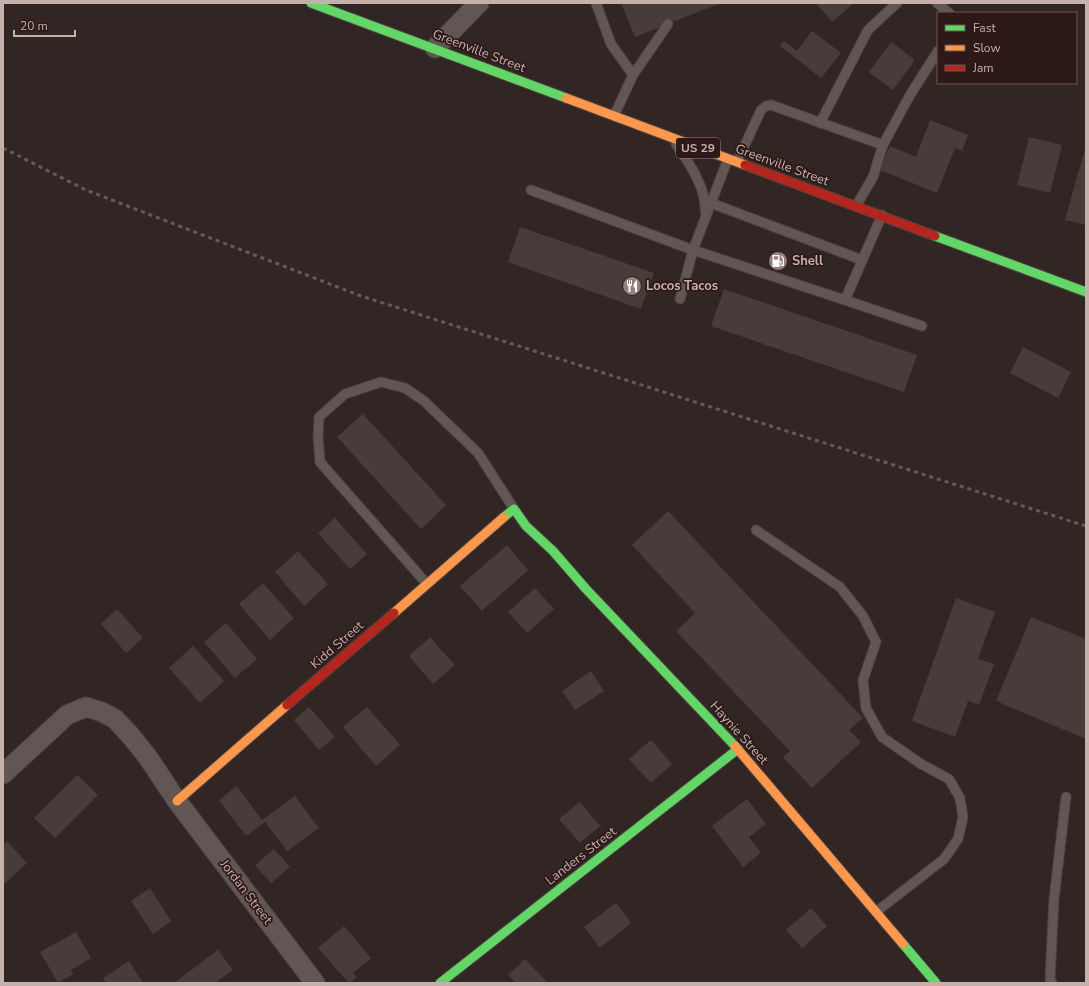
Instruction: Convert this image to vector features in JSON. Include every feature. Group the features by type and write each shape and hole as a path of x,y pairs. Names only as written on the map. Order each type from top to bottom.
{"street":[{"name":"Greenville Street","path":"311,3 1086,292"},
{"path":"435,48 479,3"},
{"name":"Kidd Street","path":"177,801 514,509"},
{"name":"Haynie Street","path":"514,509 526,526 553,551 586,589 738,749 936,983"},
{"name":"Jordan Street","path":"3,774 66,715 86,707 102,712 115,719 148,756 177,801 315,983"},
{"name":"Landers Street","path":"440,983 738,749"}],"lane":[{"path":"596,3 611,44 633,75"},
{"path":"820,123 868,30 897,3"},
{"path":"937,3 948,12"},
{"path":"614,116 633,75 668,24"},
{"path":"856,206 873,177 883,145 910,95 937,53"},
{"path":"680,299 693,250 711,203 761,110 766,106 771,105 883,145"},
{"path":"672,138 699,182 703,195 706,217"},
{"path":"531,190 693,250 922,326"},
{"path":"711,203 862,260"},
{"path":"845,300 882,215"},
{"path":"427,584 320,462 318,436 319,417 345,394 381,382 405,388 424,401 478,453 514,509"},
{"path":"756,530 840,587 863,616 876,642 862,680 866,708 882,737 921,764 949,779 960,798 963,817 958,839 944,859 876,912"},
{"path":"1052,983 1050,979 1054,899 1066,797"}],"building":[{"path":"621,3 721,3 635,37"},
{"path":"816,3 854,3 832,22"},
{"path":"812,31 841,53 821,78 780,46 784,41 797,51"},
{"path":"891,42 915,60 893,90 869,72"},
{"path":"930,120 968,135 962,151 955,148 937,193 880,170 890,146 916,157"},
{"path":"1029,137 1062,145 1050,193 1017,185"},
{"path":"1086,145 1086,225 1065,220"},
{"path":"520,227 654,273 641,309 508,262"},
{"path":"724,289 917,355 904,392 711,326"},
{"path":"1023,347 1071,372 1058,398 1010,373"},
{"path":"363,414 446,505 421,529 337,437"},
{"path":"668,511 863,718 849,730 861,742 812,788 783,757 790,751 676,631 695,613 632,545"},
{"path":"335,518 367,554 350,569 318,533"},
{"path":"507,545 528,570 482,611 460,586"},
{"path":"298,551 328,584 304,606 275,572"},
{"path":"263,583 294,618 270,640 239,604"},
{"path":"535,588 554,609 527,633 508,612"},
{"path":"956,598 995,612 978,659 994,664 979,705 968,701 955,737 912,721"},
{"path":"117,609 143,638 126,653 101,624"},
{"path":"1031,617 1086,639 1086,739 996,701"},
{"path":"226,623 257,659 235,678 204,642"},
{"path":"430,637 455,665 433,684 409,656"},
{"path":"193,646 224,681 200,703 169,668"},
{"path":"591,671 604,691 575,710 562,691"},
{"path":"309,707 335,737 319,750 294,720"},
{"path":"367,707 400,745 376,766 343,727"},
{"path":"651,740 672,764 651,783 629,759"},
{"path":"77,775 98,795 55,838 34,818"},
{"path":"237,786 262,820 295,796 319,828 287,851 265,822 246,836 219,800"},
{"path":"747,799 766,824 749,837 761,853 743,867 712,826"},
{"path":"580,802 600,826 580,843 559,819"},
{"path":"7,841 27,863 3,885 3,844"},
{"path":"274,849 290,867 271,883 255,865"},
{"path":"150,888 171,921 153,934 131,901"},
{"path":"616,903 631,923 600,948 584,927"},
{"path":"811,908 827,926 802,948 786,930"},
{"path":"344,926 371,958 353,973 357,977 350,983 318,948"},
{"path":"76,932 91,958 71,970 73,974 58,983 40,952"},
{"path":"218,950 233,970 215,983 174,983"},
{"path":"525,959 548,983 516,983 508,975"},
{"path":"129,961 143,983 106,983 103,978"}],"railway":[{"path":"3,148 86,190 361,296 1086,526"}],"traffic: fast":[{"path":"311,3 566,98"},
{"path":"935,236 1086,292"},
{"path":"504,517 514,509 526,526 553,551 586,589 735,746"},
{"path":"440,983 738,749"},
{"path":"903,944 936,983"}],"traffic: slow":[{"path":"566,98 745,165"},
{"path":"394,613 504,517"},
{"path":"177,801 287,705"},
{"path":"735,746 903,944"}],"traffic: jam":[{"path":"745,165 935,236"},
{"path":"287,705 394,613"}],"place":[{"name":"Shell","path":"778,261"},
{"name":"Locos Tacos","path":"632,286"}]}
